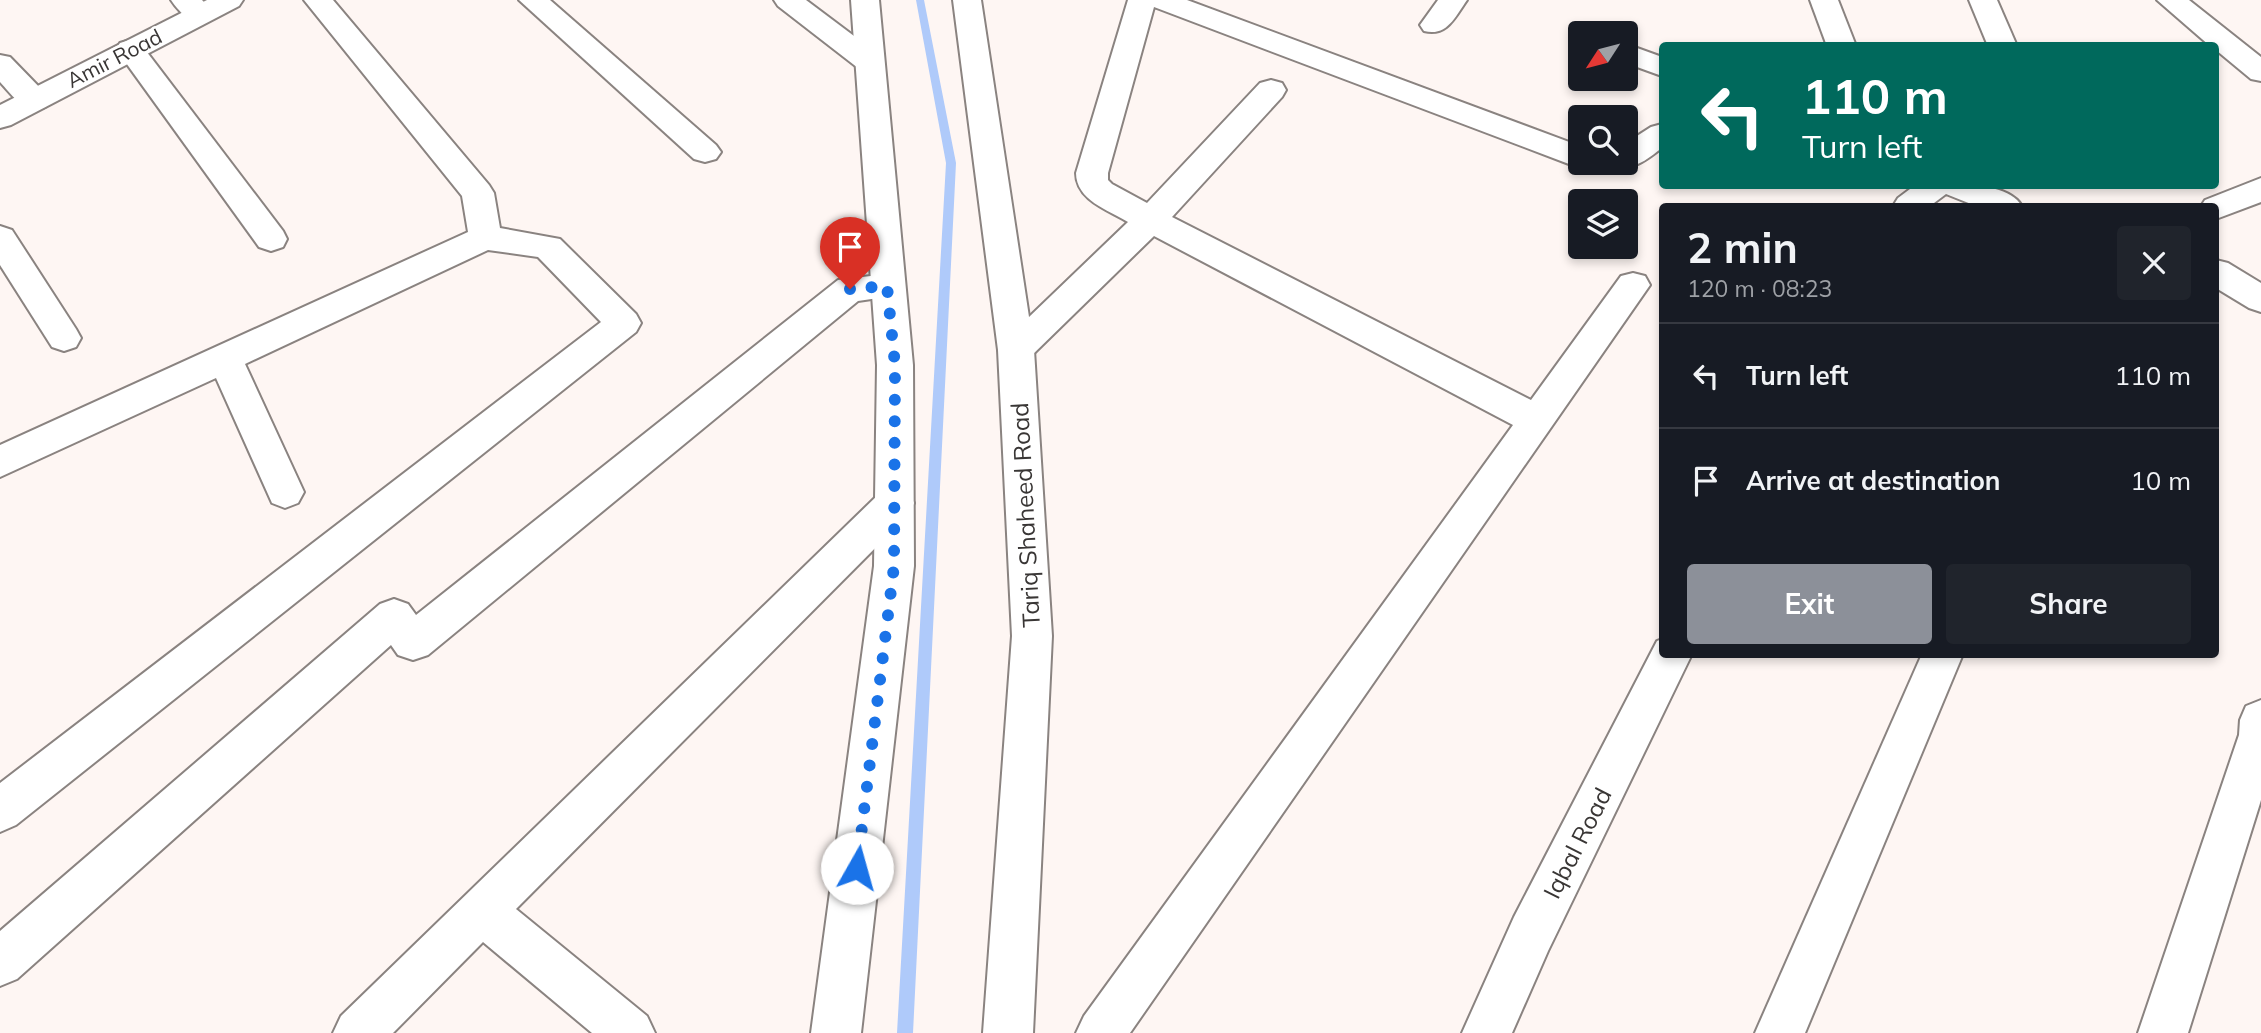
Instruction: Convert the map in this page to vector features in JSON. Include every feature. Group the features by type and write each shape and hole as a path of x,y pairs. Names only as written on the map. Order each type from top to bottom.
{"street":[{"name":"Amir Road","path":"0,118 130,49 193,7 229,0"},
{"path":"318,0 478,193 485,238"},
{"path":"533,0 705,152"},
{"path":"788,0 868,61"},
{"path":"836,1033 894,566 895,365 865,0"},
{"name":"Tariq Shaheed Road","path":"967,0 1016,350 1032,636 1008,1033"},
{"path":"1142,0 1092,173 1092,183 1101,192 1150,220 1537,420"},
{"path":"1161,0 1568,153"},
{"path":"1434,25 1453,0"},
{"path":"1824,0 1840,42"},
{"path":"1983,0 2001,42"},
{"path":"2171,0 2261,72"},
{"path":"130,49 271,239"},
{"path":"1638,58 1659,66"},
{"path":"0,64 33,100"},
{"path":"1016,350 1150,220 1271,90"},
{"path":"1638,150 1659,136"},
{"path":"1913,203 1931,189"},
{"path":"1964,189 1998,203"},
{"path":"2219,207 2261,189"},
{"path":"0,238 64,338"},
{"path":"0,462 485,238 548,247 624,323 0,810"},
{"path":"2219,274 2261,299"},
{"path":"1101,1033 1633,285"},
{"path":"0,962 394,617 413,642 850,289 887,286"},
{"path":"225,358 285,492"},
{"path":"358,1033 895,503"},
{"name":"Iqbal Road","path":"1487,1033 1531,934 1670,658"},
{"path":"1780,1033 1941,658"},
{"path":"2164,1033 2260,735 2261,720"},
{"path":"481,911 630,1033"}],"waterway":[{"path":"905,1033 951,163 920,0"}],"route":[{"path":"850,289 887,286 895,365 894,566 857,868"}]}
